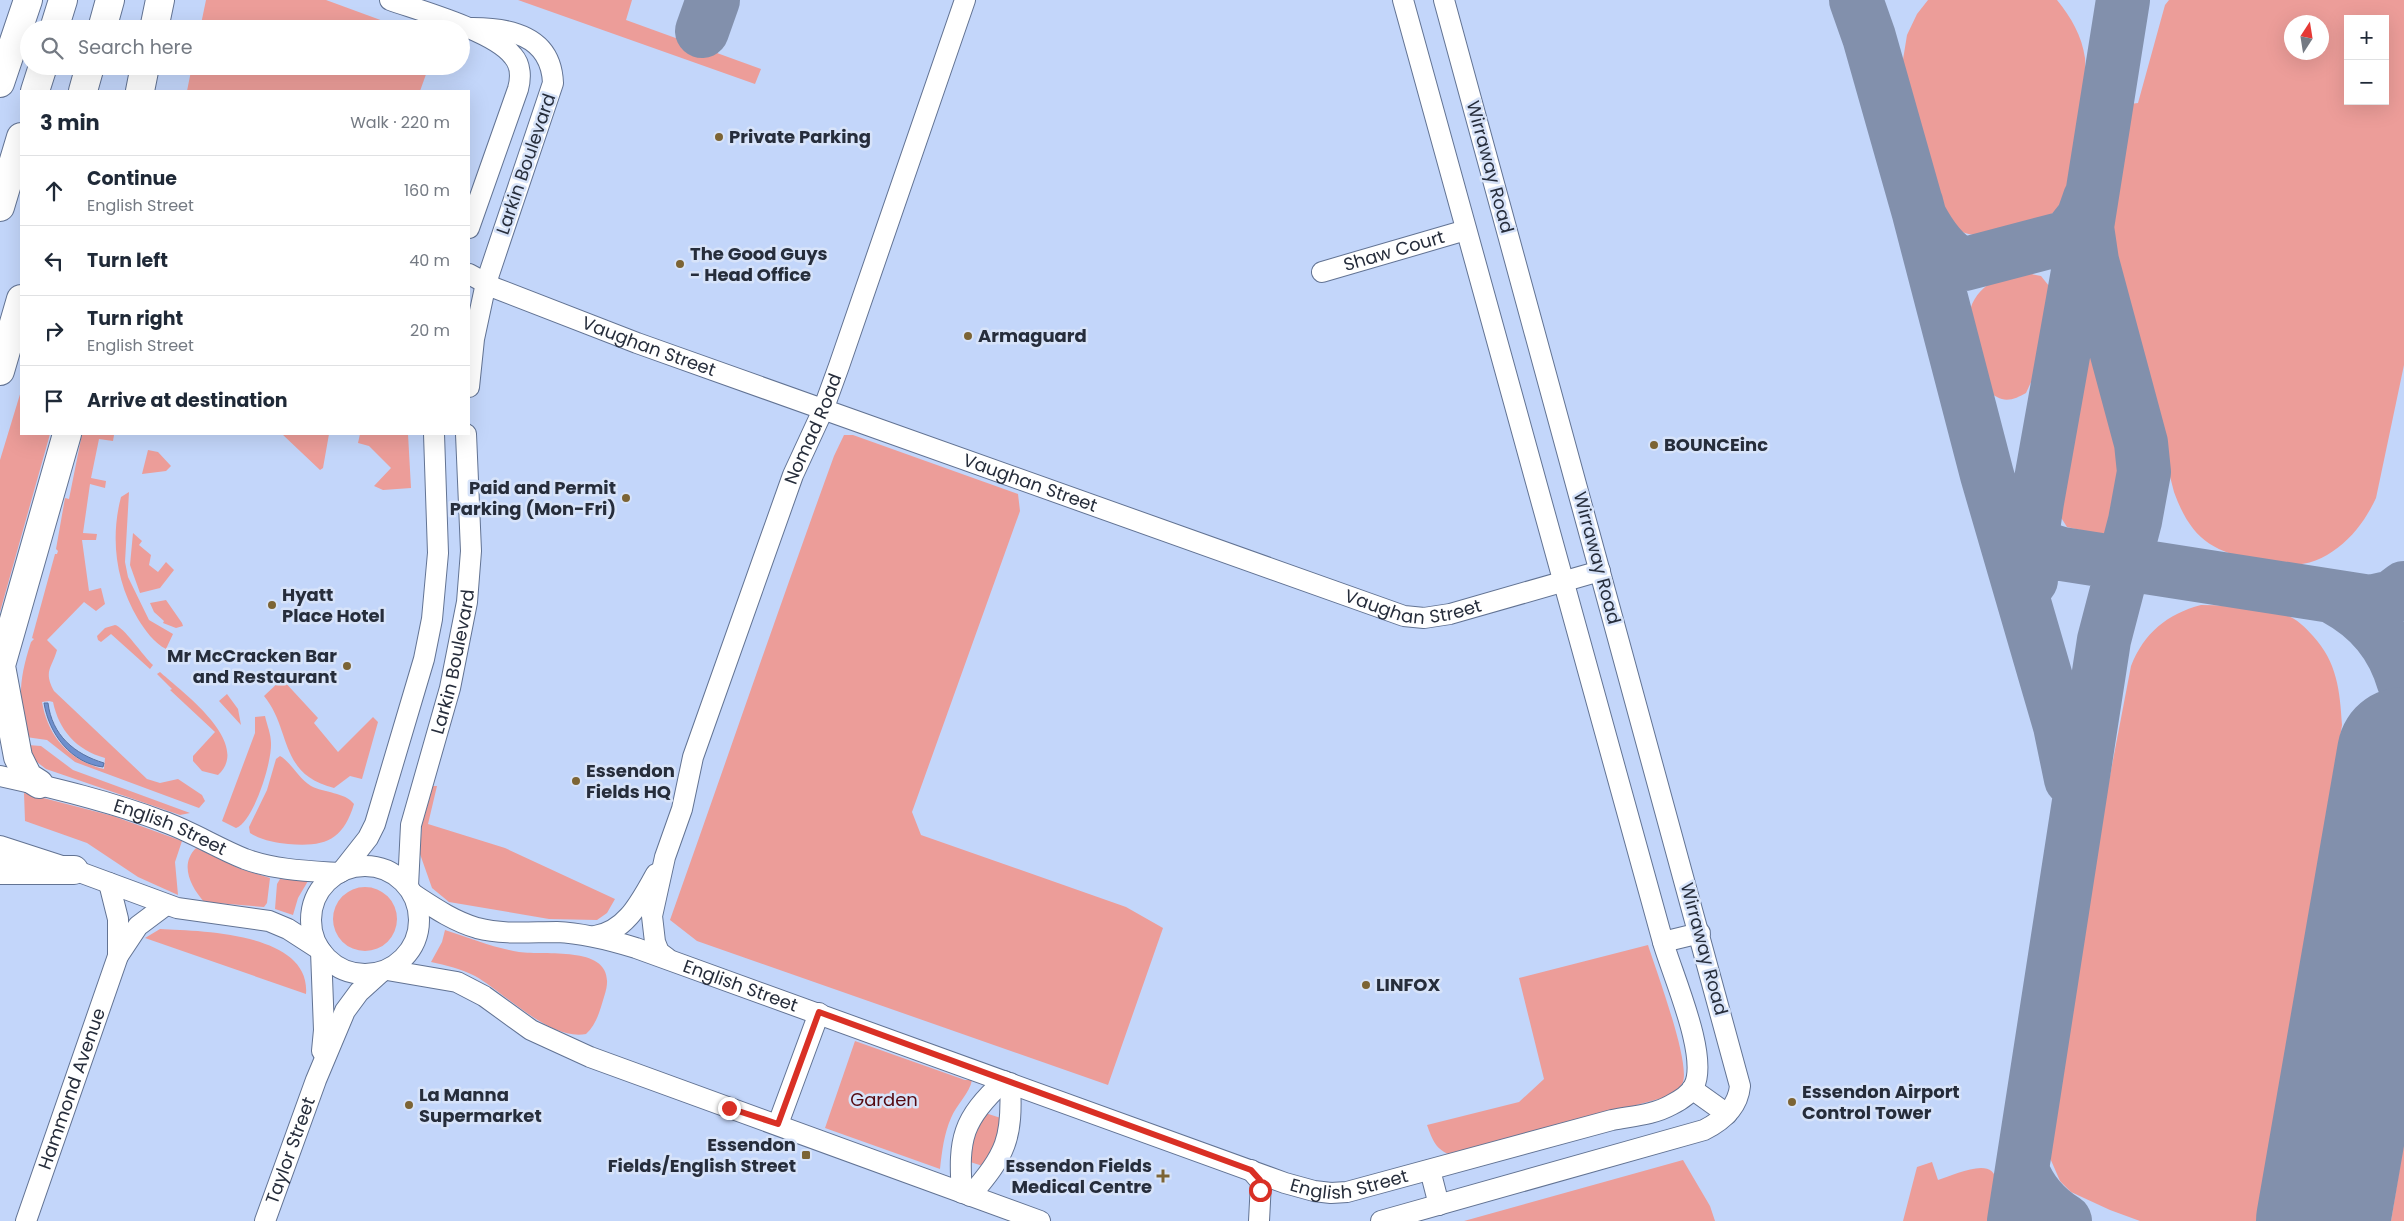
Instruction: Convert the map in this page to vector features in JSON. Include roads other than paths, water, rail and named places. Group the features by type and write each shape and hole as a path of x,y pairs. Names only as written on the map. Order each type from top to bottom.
{"highway":[{"path":"21,20 28,0"},
{"path":"57,20 63,0"},
{"path":"104,20 110,0"},
{"path":"156,20 160,0"},
{"path":"0,83 20,24"},
{"path":"35,90 40,75"},
{"path":"83,90 87,75"},
{"path":"140,90 143,75"},
{"path":"0,207 20,140"},
{"path":"0,371 20,302"},
{"path":"39,784 28,777 18,757 0,667 67,435"},
{"path":"0,870 74,870"}],"street":[{"path":"390,0 444,20"},
{"name":"Nomad Road","path":"667,958 657,948 652,928 653,910 665,857 682,809 693,757 793,475 823,410 965,0"},
{"name":"Wirraway Road","path":"1404,0 1663,942 1695,1045 1697,1074 1692,1090"},
{"name":"Wirraway Road","path":"1444,0 1740,1080 1738,1097 1727,1114"},
{"name":"Larkin Boulevard","path":"470,28 504,30 534,42 547,56 553,76 551,93 486,283 474,338 470,377"},
{"name":"Larkin Boulevard","path":"470,30 494,40 509,50 519,65 520,78 470,225"},
{"name":"Shaw Court","path":"1322,272 1466,230"},
{"name":"Vaughan Street","path":"470,275 486,283 637,343 1404,616 1424,618 1450,614 1564,583 1600,571"},
{"name":"Larkin Boulevard","path":"341,872 368,838 375,824 429,638 438,553 434,435"},
{"name":"Larkin Boulevard","path":"410,890 411,825 450,688 467,602 471,538 466,435"},
{"name":"English Street","path":"0,776 39,784 161,820 256,862 292,869 341,872"},
{"path":"0,846 74,870 166,905 200,913 268,921 288,929 320,950 332,963 347,971 363,974 384,971 457,982 484,996 531,1030 590,1057 1040,1221"},
{"name":"Nomad Road","path":"594,936 612,932 625,922 665,857"},
{"path":"320,950 312,928 313,906 323,887 341,872 360,866 378,868 394,874 410,890 420,917 416,941 401,961 384,971"},
{"name":"Hammond Avenue","path":"109,883 118,919 118,956"},
{"name":"English Street","path":"410,890 445,914 484,929 513,933 557,932 594,936 667,958 1299,1188 1331,1193 1373,1186 1612,1120 1652,1113 1670,1106 1692,1090"},
{"name":"Hammond Avenue","path":"26,1221 118,956 138,926 166,905"},
{"path":"1663,942 1700,933"},
{"name":"Taylor Street","path":"316,1080 322,1054 324,1030 320,950"},
{"name":"Taylor Street","path":"265,1221 316,1080 349,1004 384,971"},
{"path":"778,1124 819,1012"},
{"path":"966,1195 993,1169 1006,1143 1011,1120 1007,1082"},
{"path":"966,1195 960,1161 966,1128 978,1106 1007,1082"},
{"path":"1692,1090 1727,1114"},
{"name":"English Street","path":"1381,1221 1678,1139 1704,1130 1727,1114"},
{"path":"1251,1170 1261,1182 1259,1221"},
{"path":"1430,1170 1439,1204"}],"water":[{"path":"44,703 48,703 54,725 66,742 83,754 104,763 103,767 81,760 63,745 51,726"}],"place":[{"name":"Private Parking","path":"719,137"},
{"name":"The Good Guys - Head Office","path":"680,264"},
{"name":"Armaguard","path":"968,336"},
{"name":"BOUNCEinc","path":"1654,445"},
{"name":"Paid and Permit Parking (Mon-Fri)","path":"626,498"},
{"name":"Hyatt Place Hotel","path":"272,605"},
{"name":"Mr McCracken Bar and Restaurant","path":"347,666"},
{"name":"Essendon Fields HQ","path":"576,781"},
{"name":"LINFOX","path":"1366,985"},
{"name":"Essendon Airport Control Tower","path":"1792,1102"},
{"name":"La Manna Supermarket","path":"409,1105"},
{"name":"Essendon Fields/English Street","path":"806,1155"},
{"name":"Essendon Fields Medical Centre","path":"1163,1176"}],"park label":[{"name":"Garden","path":"884,1100"}]}
